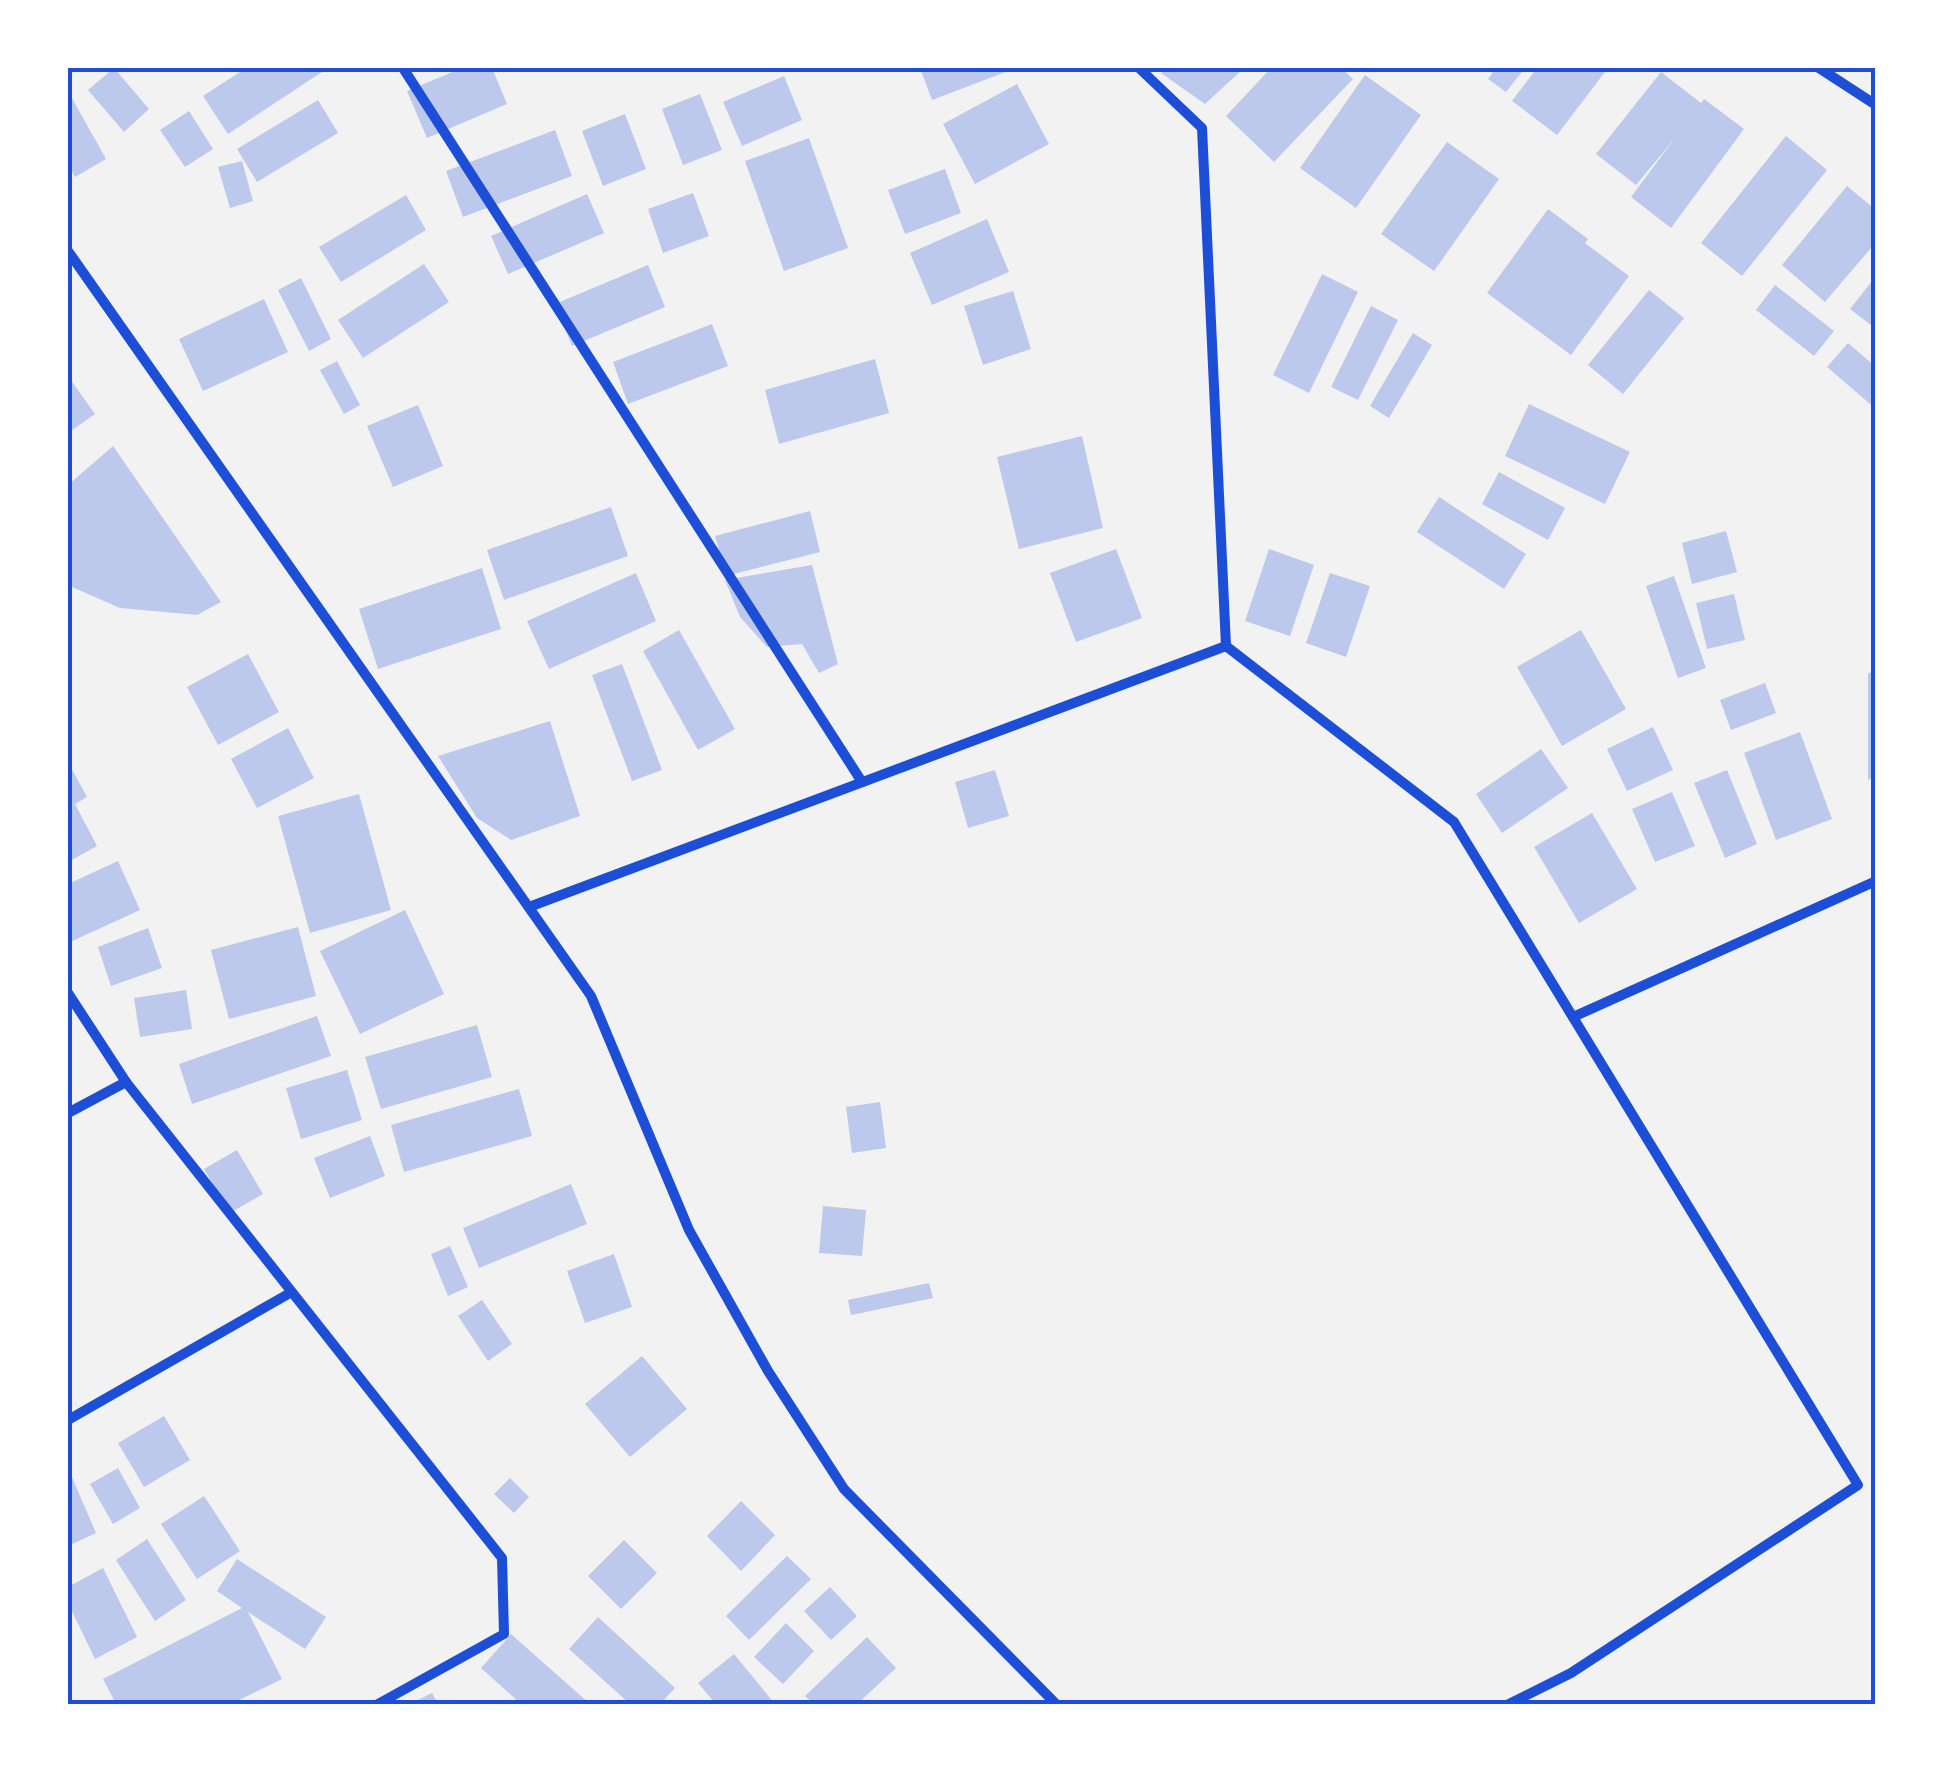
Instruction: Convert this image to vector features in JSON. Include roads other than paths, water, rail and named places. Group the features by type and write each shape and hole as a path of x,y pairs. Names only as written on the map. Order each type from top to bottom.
{"street":[{"path":"402,68 862,782"},
{"path":"1139,68 1202,128 1226,646 1454,822 1858,1484 1571,1672 1508,1704"},
{"path":"1819,68 1876,106"},
{"path":"68,251 591,996 690,1230 768,1371 844,1489 1056,1704"},
{"path":"529,908 1226,646"},
{"path":"1574,1017 1876,881"},
{"path":"68,993 126,1082 502,1558 504,1634 378,1704"},
{"path":"68,1113 126,1082"},
{"path":"68,1420 290,1293"}]}
